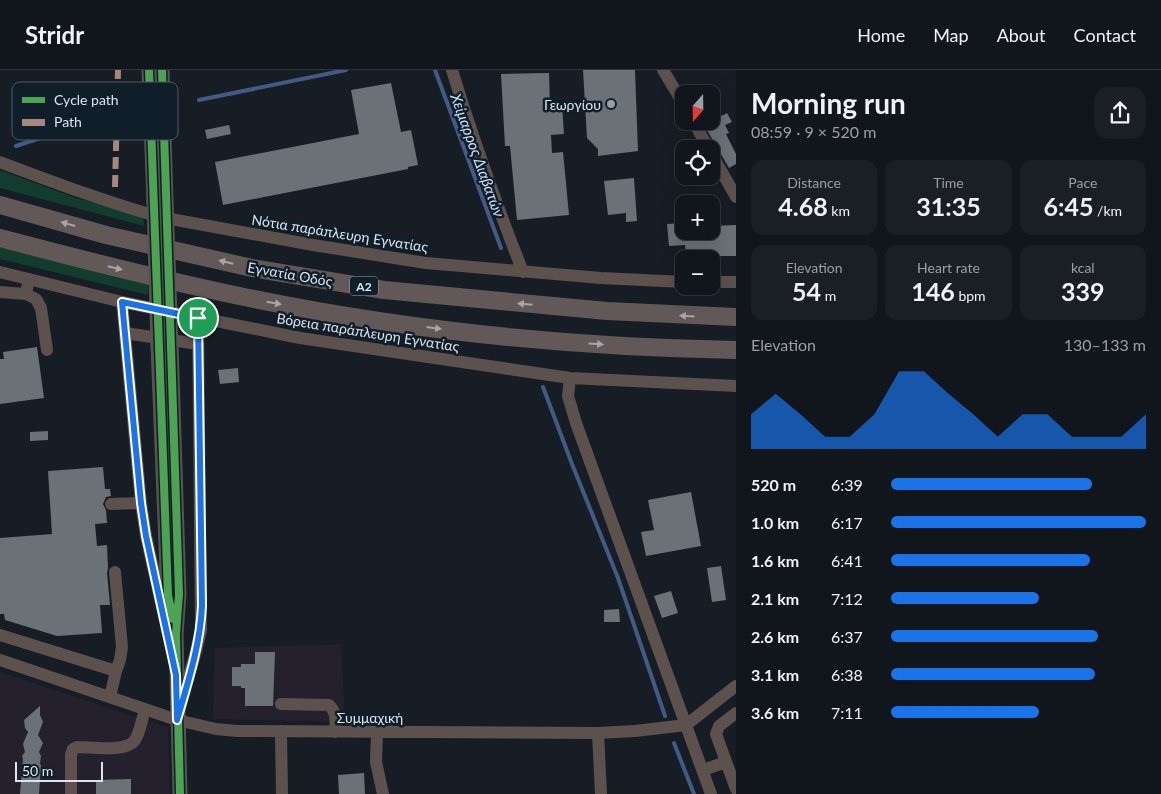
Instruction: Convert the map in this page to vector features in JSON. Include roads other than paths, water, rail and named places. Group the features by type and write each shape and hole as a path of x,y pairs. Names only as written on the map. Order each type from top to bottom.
{"highway":[{"name":"Εγνατία Οδός","path":"0,205 106,235 242,266 384,290 607,311 736,317"},
{"name":"Α2","path":"0,238 104,266 250,298 379,321 505,336 601,344 736,350"}],"main road":[{"path":"155,140 160,201 165,346 179,594 176,634 176,675 180,794"},
{"path":"160,201 161,140"}],"street":[{"path":"452,70 469,128 523,272"},
{"path":"663,70 675,90"},
{"name":"Νότια παράπλευρη Εγνατίας","path":"0,162 74,190 160,216 313,245 426,263 601,278 675,282"},
{"path":"720,169 736,197"},
{"name":"Βόρεια παράπλευρη Εγνατίας","path":"0,272 122,302 300,338 570,378 736,386"},
{"path":"26,294 29,279"},
{"path":"720,282 736,282"},
{"path":"0,292 26,294 36,299 41,308 47,350"},
{"path":"122,302 141,503 146,536 176,675"},
{"path":"177,720 196,652 202,606 198,318"},
{"path":"125,333 198,344"},
{"path":"570,378 568,396 576,424 711,794"},
{"path":"110,504 141,503"},
{"path":"110,697 122,647 115,572"},
{"path":"0,637 116,670"},
{"name":"Συμμαχική","path":"0,660 177,720 216,729 237,731 598,732 635,731 686,725"},
{"path":"686,725 736,686"},
{"path":"281,704 329,705 333,709 336,722 335,732"},
{"path":"71,794 71,755 73,749 77,747 118,748 128,746 135,740 145,710"},
{"path":"736,713 720,726 716,734 736,789"},
{"path":"281,731 282,794"},
{"path":"377,732 376,762 383,794"},
{"path":"598,732 601,794"},
{"path":"703,770 726,762"}],"waterway":[{"name":"Χείμαρρος Διαβατών","path":"199,100 346,70"},
{"name":"Χείμαρρος Διαβατών","path":"435,70 501,248"},
{"path":"16,146 34,140"},
{"path":"543,387 618,578 665,716"},
{"path":"674,743 694,794"}],"place":[{"name":"Γεωργίου","path":"611,104"}]}
